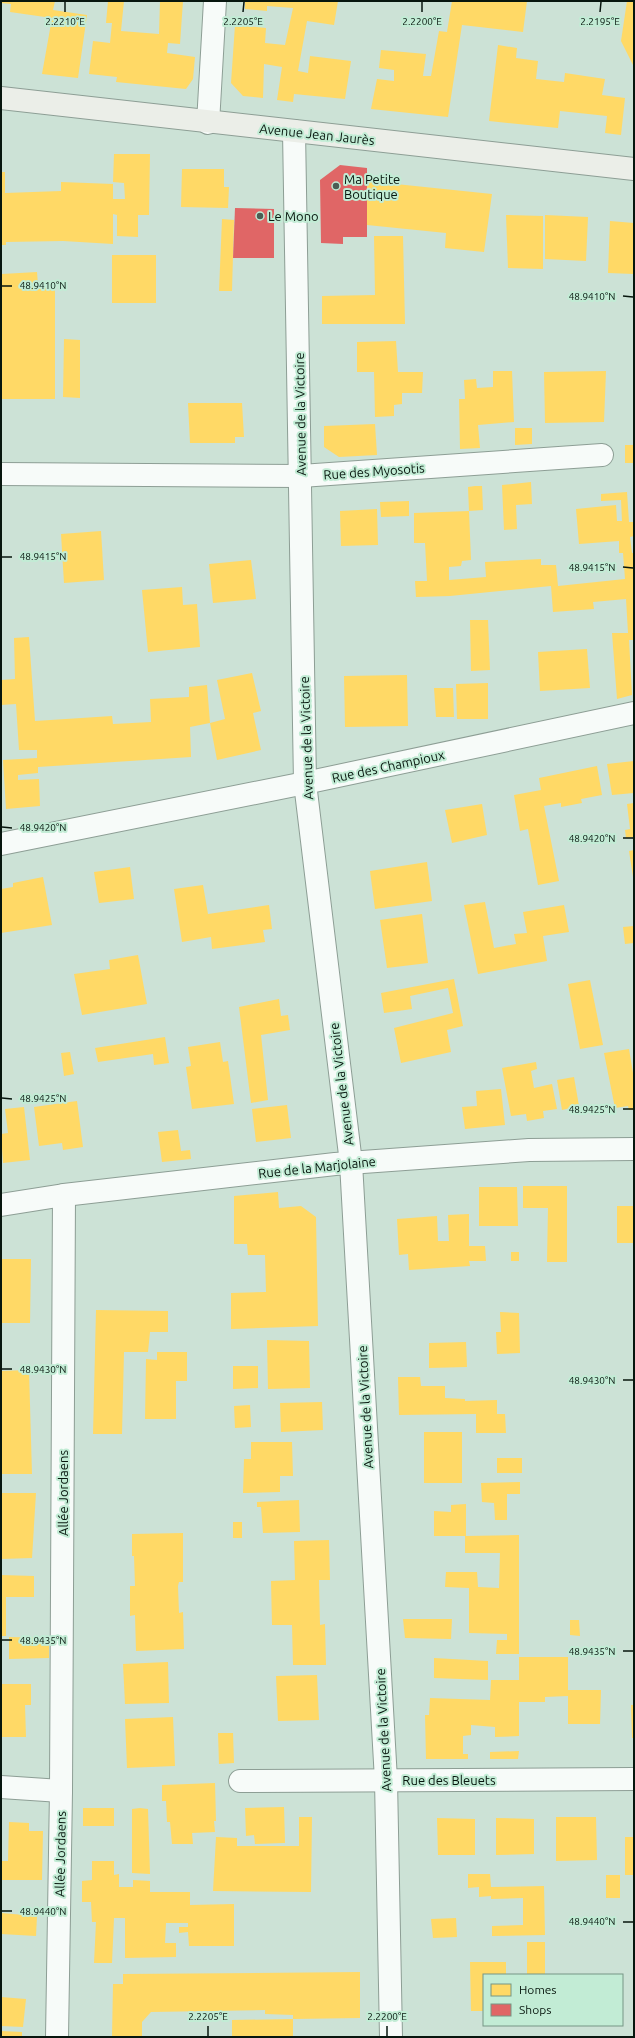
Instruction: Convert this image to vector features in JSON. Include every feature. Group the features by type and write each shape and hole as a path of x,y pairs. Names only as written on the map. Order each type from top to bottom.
{"main road":[{"name":"Avenue Jean Jaurès","path":"1,98 208,123 294,131 634,170"}],"street":[{"path":"208,123 215,1"},
{"name":"Avenue de la Victoire","path":"294,131 305,784 351,1163 386,1780 391,2037"},
{"name":"Rue des Myosotis","path":"1,474 301,476 602,455"},
{"name":"Rue des Champioux","path":"1,844 305,784 634,713"},
{"name":"Rue de la Marjolaine","path":"1,1204 64,1195 351,1163 529,1150 634,1149"},
{"name":"Allée Jordaens","path":"57,2037 61,1791 64,1195"},
{"name":"Rue des Bleuets","path":"240,1782 634,1779"},
{"path":"1,1788 61,1791"}],"building: Homes":[{"path":"1,1 55,1 53,10 87,15 78,78 42,74 52,18 10,12 11,4 1,3"},
{"path":"108,1 124,1 121,31 159,34 160,1 183,1 180,44 168,43 167,53 195,57 193,79 186,89 116,82 117,77 89,74 93,41 110,43 112,23 106,23"},
{"path":"245,1 338,1 334,25 307,21 298,71 308,73 310,56 351,61 345,99 294,94 293,102 277,100 282,67 264,64 263,98 243,96 231,83 235,25 266,28 265,43 285,45 293,8 267,6 267,11 245,9"},
{"path":"452,1 527,1 523,32 462,25 448,117 371,109 377,79 394,81 394,70 379,68 381,50 426,54 423,76 431,76 439,31 447,32"},
{"path":"627,1 634,1 634,67 621,41"},
{"path":"498,45 517,48 516,58 538,61 536,79 564,82 565,73 605,79 602,95 625,98 621,135 605,133 607,116 560,111 558,128 489,121"},
{"path":"114,154 150,154 149,215 138,215 138,237 117,236 117,215 113,214 113,244 63,241 6,242 6,245 1,245 1,172 5,172 5,193 61,191 61,182 113,184 113,199 125,199 124,183 113,182"},
{"path":"182,169 224,169 224,187 229,187 228,208 181,207"},
{"path":"367,181 492,194 484,252 445,248 446,233 367,225"},
{"path":"506,215 543,216 543,269 508,268"},
{"path":"545,215 588,217 586,261 545,259"},
{"path":"222,219 234,220 232,291 219,291"},
{"path":"610,221 634,223 634,274 608,273"},
{"path":"374,236 403,236 405,324 322,324 322,296 375,295"},
{"path":"112,255 156,255 156,303 112,303"},
{"path":"37,272 38,285 55,285 55,399 1,399 2,274"},
{"path":"64,339 80,340 80,398 63,397"},
{"path":"396,341 398,372 423,372 422,393 402,393 402,404 394,405 394,416 375,417 374,372 357,372 357,342"},
{"path":"493,371 512,371 514,422 478,425 480,448 460,449 459,399 465,399 464,380 476,379 477,388 493,387"},
{"path":"606,371 604,422 545,423 544,372"},
{"path":"188,403 242,403 244,437 235,437 235,443 190,443"},
{"path":"375,424 377,455 339,457 324,447 324,426"},
{"path":"515,428 532,428 532,444 515,445"},
{"path":"625,445 634,445 634,463 625,463"},
{"path":"531,482 532,504 516,505 517,529 504,530 502,485"},
{"path":"482,486 483,510 469,511 468,487"},
{"path":"627,492 629,522 634,522 634,536 630,537 632,553 634,553 634,640 629,640 632,695 617,699 612,633 628,633 626,599 593,602 594,609 553,612 551,586 450,596 416,597 415,581 427,581 425,543 414,543 414,513 469,511 471,560 462,561 461,566 449,567 449,580 486,577 485,562 541,559 541,565 556,565 558,586 625,579 623,553 619,553 619,541 579,544 576,509 616,505 617,521 622,521 621,500 601,501 601,494"},
{"path":"409,501 409,516 381,517 380,502"},
{"path":"377,509 378,545 341,546 340,511"},
{"path":"101,531 104,580 64,583 61,534"},
{"path":"251,560 256,599 213,603 209,564"},
{"path":"182,587 183,605 197,604 200,647 148,652 142,590"},
{"path":"470,620 488,620 490,670 471,671"},
{"path":"29,637 35,721 112,716 113,724 151,722 150,699 189,697 189,687 207,685 210,723 190,727 191,757 38,767 38,773 18,775 18,780 39,779 40,806 6,809 3,760 37,758 37,750 19,750 16,704 1,705 1,680 15,679 14,638"},
{"path":"587,649 590,688 540,691 538,652"},
{"path":"252,673 261,711 253,713 261,750 217,760 210,723 225,719 217,680"},
{"path":"407,675 408,726 345,727 344,676"},
{"path":"488,683 488,719 457,719 456,684"},
{"path":"434,688 453,688 454,717 436,717"},
{"path":"634,761 634,793 612,795 607,764"},
{"path":"597,766 602,795 581,799 582,803 561,807 561,803 544,806 559,881 538,885 528,829 520,831 514,795 541,790 539,778"},
{"path":"634,803 634,837 626,838 625,830 630,829 627,804"},
{"path":"482,804 487,835 452,843 445,810"},
{"path":"634,850 634,877 633,877 629,851"},
{"path":"427,862 432,901 375,909 370,871"},
{"path":"130,867 134,899 99,903 94,872"},
{"path":"43,877 52,925 1,933 1,889 13,887 13,883"},
{"path":"203,885 208,914 269,905 272,929 263,930 265,942 212,949 211,937 182,942 174,889"},
{"path":"485,902 494,948 516,944 514,934 527,933 523,912 564,905 569,932 543,936 547,961 478,974 464,905"},
{"path":"422,914 428,963 387,968 380,920"},
{"path":"634,926 634,943 625,944 623,927"},
{"path":"138,955 147,1004 82,1015 74,974 110,969 109,960"},
{"path":"454,979 463,1026 447,1030 451,1052 401,1063 394,1028 453,1013 448,988 410,996 412,1009 384,1013 381,993"},
{"path":"590,980 603,1045 580,1049 568,984"},
{"path":"279,999 281,1016 288,1015 290,1030 261,1035 268,1100 251,1103 239,1007"},
{"path":"165,1037 169,1063 154,1065 153,1054 98,1062 95,1048"},
{"path":"220,1042 223,1062 228,1061 234,1104 192,1109 186,1067 191,1066 188,1047"},
{"path":"629,1049 633,1073 634,1072 634,1110 629,1110 628,1106 615,1108 604,1053"},
{"path":"70,1052 74,1074 64,1076 61,1053"},
{"path":"536,1062 537,1069 531,1071 534,1088 552,1084 557,1109 543,1111 544,1118 527,1121 526,1114 511,1116 502,1068"},
{"path":"574,1077 579,1106 562,1110 557,1080"},
{"path":"501,1089 505,1125 465,1129 462,1107 477,1106 476,1091"},
{"path":"77,1101 83,1147 63,1150 62,1143 39,1146 34,1107"},
{"path":"287,1105 291,1138 256,1142 252,1109"},
{"path":"24,1107 30,1160 3,1163 1,1134 8,1133 5,1109"},
{"path":"178,1130 181,1151 190,1150 191,1159 162,1162 158,1132"},
{"path":"523,1186 567,1186 567,1262 547,1262 548,1208 523,1208"},
{"path":"479,1187 517,1187 518,1226 479,1226"},
{"path":"278,1192 279,1208 301,1206 316,1217 318,1326 231,1329 231,1293 266,1292 265,1255 248,1255 247,1244 234,1244 234,1196"},
{"path":"617,1206 634,1206 634,1243 617,1243"},
{"path":"469,1214 469,1246 485,1246 486,1261 469,1261 470,1266 409,1270 408,1254 399,1255 397,1219 437,1216 438,1241 449,1241 448,1215"},
{"path":"511,1252 519,1252 519,1261 511,1261"},
{"path":"1,1259 31,1259 30,1323 1,1323"},
{"path":"96,1310 168,1311 168,1332 150,1332 148,1352 124,1352 122,1434 93,1434"},
{"path":"500,1312 519,1313 520,1353 497,1354 496,1332 501,1332"},
{"path":"267,1340 309,1341 310,1388 268,1389"},
{"path":"466,1342 467,1367 429,1368 429,1343"},
{"path":"157,1352 187,1352 187,1381 176,1381 176,1419 145,1419 146,1359 157,1360"},
{"path":"233,1366 258,1366 258,1388 233,1389"},
{"path":"29,1370 32,1474 1,1474 1,1371"},
{"path":"398,1377 420,1377 421,1386 445,1386 445,1398 465,1399 465,1401 497,1400 497,1414 505,1414 506,1433 476,1433 476,1414 399,1415"},
{"path":"322,1402 323,1430 281,1432 280,1403"},
{"path":"250,1405 251,1427 235,1428 234,1406"},
{"path":"424,1432 462,1432 462,1483 424,1483"},
{"path":"251,1442 292,1442 293,1476 280,1476 280,1492 243,1493 244,1459 251,1459"},
{"path":"497,1458 522,1458 522,1473 497,1473"},
{"path":"520,1482 520,1494 507,1494 507,1520 495,1520 494,1503 482,1502 481,1483"},
{"path":"1,1493 36,1493 32,1558 1,1559"},
{"path":"299,1500 300,1532 263,1533 261,1507 257,1507 257,1502"},
{"path":"466,1504 466,1536 434,1536 434,1511 451,1512 451,1505"},
{"path":"233,1522 242,1522 242,1538 233,1538"},
{"path":"183,1533 183,1582 179,1582 178,1586 179,1613 183,1612 184,1649 136,1651 135,1615 130,1616 130,1586 135,1586 134,1556 132,1556 132,1534"},
{"path":"519,1535 519,1654 496,1654 497,1640 507,1640 507,1634 469,1633 469,1588 445,1587 446,1572 477,1572 478,1587 499,1588 500,1553 465,1553 465,1536"},
{"path":"329,1540 330,1580 319,1580 320,1625 325,1624 326,1665 293,1665 292,1625 272,1625 271,1581 295,1580 294,1541"},
{"path":"1,1575 34,1576 34,1597 6,1597 6,1636 1,1636"},
{"path":"403,1619 452,1619 451,1639 405,1638"},
{"path":"570,1620 579,1620 580,1636 570,1635"},
{"path":"9,1637 49,1638 49,1658 9,1659"},
{"path":"519,1657 568,1657 568,1690 601,1690 600,1724 568,1724 568,1696 545,1697 545,1702 519,1702 519,1736 495,1737 495,1727 471,1725 471,1735 463,1736 463,1754 468,1754 468,1759 426,1759 425,1715 429,1715 430,1698 490,1700 491,1680 519,1680"},
{"path":"434,1658 488,1661 488,1680 434,1678"},
{"path":"168,1662 169,1703 125,1704 123,1664"},
{"path":"317,1675 319,1720 278,1721 276,1676"},
{"path":"1,1684 31,1684 31,1705 25,1705 26,1737 1,1737"},
{"path":"631,1705 634,1705 634,1738 632,1738"},
{"path":"173,1717 175,1766 127,1768 125,1719"},
{"path":"218,1733 233,1733 234,1763 219,1764"},
{"path":"519,1751 518,1759 490,1759 490,1752"},
{"path":"215,1783 215,1832 192,1833 193,1844 172,1844 170,1822 167,1822 166,1801 162,1801 162,1785"},
{"path":"284,1807 285,1843 255,1844 254,1835 246,1836 245,1808"},
{"path":"83,1808 114,1808 114,1826 83,1826"},
{"path":"132,1809 148,1809 150,1874 132,1873"},
{"path":"299,1817 312,1817 311,1892 213,1891 216,1837 237,1838 237,1846 299,1846"},
{"path":"556,1817 596,1817 597,1860 556,1861"},
{"path":"437,1818 475,1819 475,1855 438,1855"},
{"path":"496,1818 534,1819 534,1854 496,1855"},
{"path":"9,1822 29,1823 29,1831 43,1831 42,1880 1,1880 1,1861 8,1861"},
{"path":"625,1837 634,1837 634,1875 625,1875"},
{"path":"92,1861 114,1861 114,1875 119,1874 119,1887 133,1887 133,1880 150,1881 150,1892 190,1892 190,1905 234,1904 234,1946 189,1946 188,1932 179,1933 179,1927 188,1927 188,1923 166,1923 165,1943 176,1943 176,1957 125,1958 125,1918 114,1918 112,1963 94,1963 96,1922 92,1922 91,1902 82,1902 82,1881 92,1880"},
{"path":"468,1874 490,1874 491,1887 544,1886 545,1935 492,1936 492,1926 523,1925 523,1898 491,1899 491,1896 479,1897 479,1887 468,1888"},
{"path":"606,1875 620,1875 620,1898 606,1898"},
{"path":"1,1913 37,1916 36,1936 1,1934"},
{"path":"456,1918 457,1937 433,1938 431,1919"},
{"path":"527,1942 545,1942 545,1974 527,1974"},
{"path":"470,1962 506,1962 506,1974 483,1974 483,2011 471,2011"},
{"path":"360,1972 360,2018 293,2019 293,2015 265,2014 265,2010 151,2012 142,2022 142,2037 112,2037 113,1984 123,1984 123,1974"},
{"path":"1,1997 26,1999 23,2027 1,2026"},
{"path":"293,2019 293,2037 232,2037 232,2020"},
{"path":"1,2031 22,2032 22,2037 1,2037"}],"building: Shops":[{"path":"340,165 367,168 367,237 343,237 343,244 321,243 320,180"},
{"path":"235,208 274,209 274,258 233,258"}],"place":[{"name":"Ma Petite Boutique","path":"336,186"},
{"name":"Le Mono","path":"260,216"}]}
